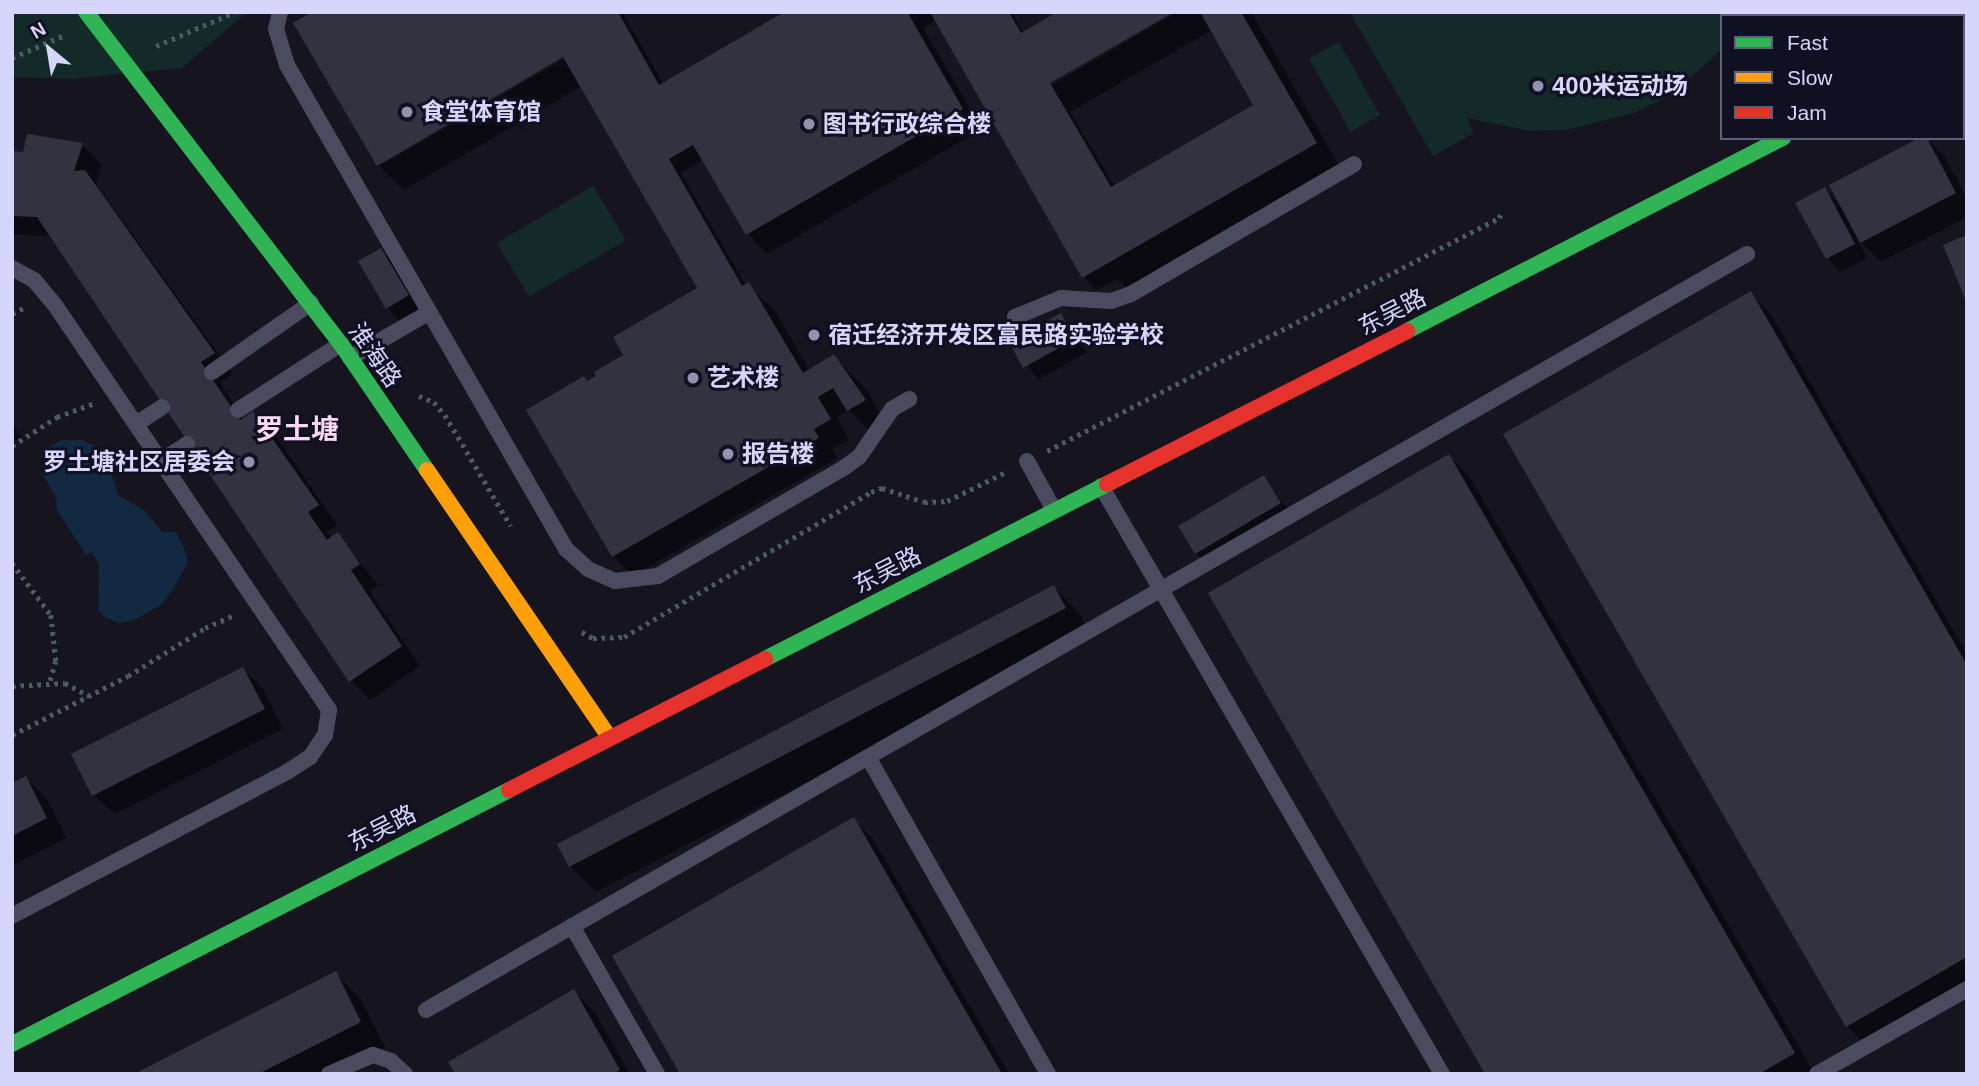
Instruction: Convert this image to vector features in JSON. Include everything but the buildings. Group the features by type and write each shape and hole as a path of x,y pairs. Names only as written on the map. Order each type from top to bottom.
{"street":[{"name":"淮海路","path":"89,17 341,344 609,737"},
{"name":"东吴路","path":"12,1044 1779,140"}],"lane":[{"path":"280,12 276,29 287,65 566,549 588,569 615,581 658,576 845,467 859,457 892,410 909,398"},
{"path":"1015,317 1061,298 1111,301 1131,294 1354,164"},
{"path":"426,1010 1747,254"},
{"path":"12,268 34,281 55,306 329,710 324,736 310,757 12,916"},
{"path":"212,372 311,303"},
{"path":"350,358 430,312"},
{"path":"239,410 341,344"},
{"path":"136,424 162,407"},
{"path":"161,461 187,444"},
{"path":"1027,461 1054,510"},
{"path":"1101,486 1442,1074"},
{"path":"868,757 1048,1074"},
{"path":"572,926 657,1074"},
{"path":"1817,1074 1967,989"},
{"path":"329,1074 373,1055 391,1061 405,1074"}],"path":[{"path":"123,61 222,15 235,12"},
{"path":"12,58 89,17"},
{"path":"574,624 593,638 625,637 882,488 924,502 947,501 1499,218 1502,211"},
{"path":"370,387 434,402 513,529"},
{"path":"12,446 57,417 116,395"},
{"path":"12,563 51,615 56,660 50,682"},
{"path":"12,735 90,696 205,628 259,604"},
{"path":"12,686 65,683 90,696"}],"green space":[{"path":"12,12 247,12 182,68 71,79 12,77"},
{"name":"400米运动场","path":"1350,12 1750,12 1720,14 1720,51 1673,93 1637,112 1570,129 1531,131 1467,118 1474,133 1433,156"},
{"path":"1339,42 1380,115 1351,132 1309,59"},
{"path":"593,186 626,240 529,297 497,243"}],"water":[{"path":"61,440 82,440 104,450 118,495 145,511 162,532 176,532 185,551 188,563 171,592 161,605 132,621 120,623 104,617 98,609 99,564 92,552 86,555 56,508 57,500 42,473 44,450"}],"traffic: fast":[{"path":"86,12 341,344 427,470"},
{"path":"1407,331 1779,140"},
{"path":"765,659 1107,484"},
{"path":"12,1044 509,790"}],"traffic: slow":[{"path":"427,470 609,737"}],"traffic: jam":[{"path":"1107,484 1407,331"},
{"path":"509,790 765,659"}],"place":[{"name":"400米运动场","path":"1538,86"},
{"name":"食堂体育馆","path":"407,112"},
{"name":"图书行政综合楼","path":"809,124"},
{"name":"宿迁经济开发区富民路实验学校","path":"814,335"},
{"name":"艺术楼","path":"693,378"},
{"name":"报告楼","path":"728,454"},
{"name":"罗土塘社区居委会","path":"249,462"}],"district":[{"name":"罗土塘","path":"297,430"}]}
